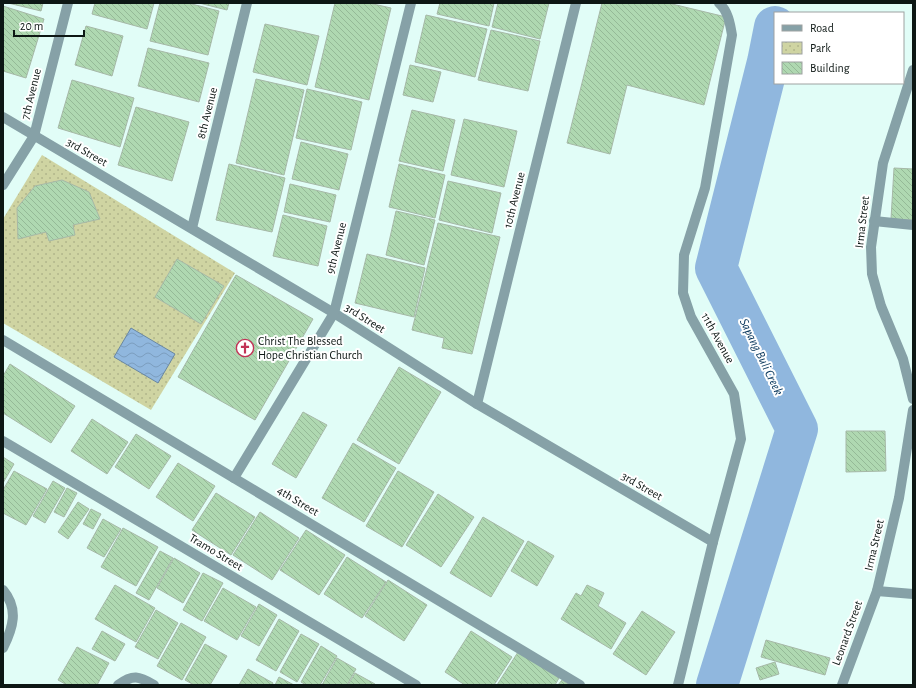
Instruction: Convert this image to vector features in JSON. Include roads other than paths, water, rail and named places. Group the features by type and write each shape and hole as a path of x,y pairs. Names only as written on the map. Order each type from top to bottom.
{"street":[{"name":"7th Avenue","path":"3,185 34,136 68,3"},
{"name":"8th Avenue","path":"192,228 248,3"},
{"name":"9th Avenue","path":"234,478 334,313 411,3"},
{"name":"10th Avenue","path":"477,404 576,3"},
{"name":"11th Avenue","path":"678,685 713,542 741,440 734,394 691,317 683,293 684,255 705,188 732,35 730,21 724,7 719,3"},
{"name":"Irma Street","path":"913,70 883,163 871,247 872,274 881,306 903,359 913,399"},
{"name":"3rd Street","path":"3,117 334,313 477,404 713,542"},
{"path":"874,221 913,225"},
{"name":"4th Street","path":"3,340 580,685"},
{"name":"Irma Street","path":"877,591 899,498 913,410"},
{"name":"Tramo Street","path":"3,441 416,685"},
{"path":"3,590 10,599 13,616 10,634 3,648"},
{"path":"877,591 913,594"},
{"name":"Leonard Street","path":"842,685 877,591"},
{"path":"118,685 128,678 142,677 154,685"}],"water":[{"path":"131,328 175,354 158,383 114,357"}],"waterway":[{"name":"Sapang Buli Creek","path":"717,685 797,429 716,268 768,62 774,32"}],"place":[{"name":"Christ The Blessed Hope Christian Church","path":"245,348"}]}
